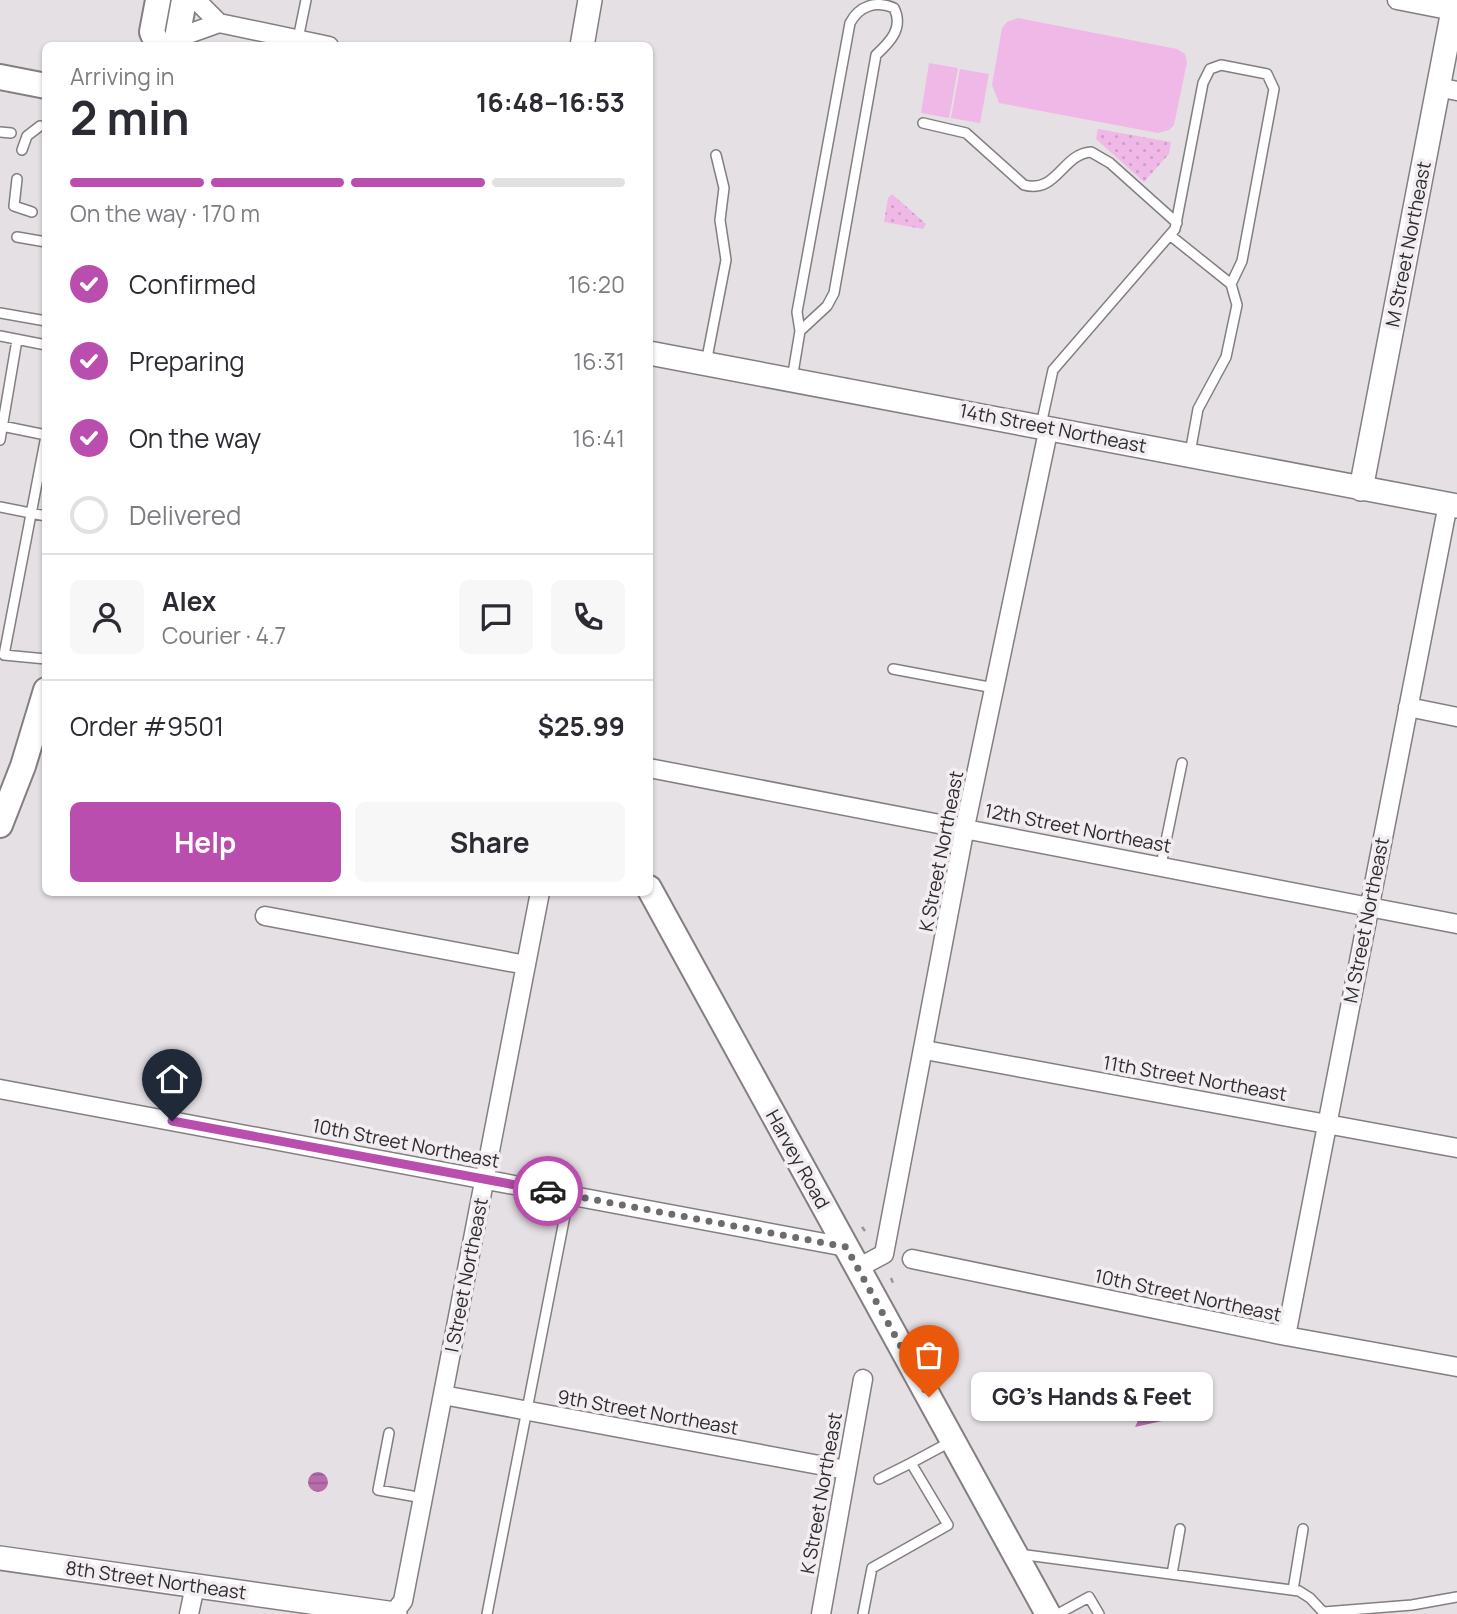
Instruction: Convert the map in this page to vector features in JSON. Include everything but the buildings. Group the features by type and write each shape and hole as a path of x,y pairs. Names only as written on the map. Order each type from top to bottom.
{"main road":[{"path":"158,0 152,32 167,42"},
{"path":"169,42 184,0"},
{"path":"0,77 42,85"},
{"path":"0,825 23,766 42,703"},
{"name":"Harvey Road","path":"653,895 856,1248 953,1441 1048,1614"}],"street":[{"path":"196,0 219,23"},
{"path":"583,42 590,0"},
{"path":"1396,0 1454,5"},
{"name":"M Street Northeast","path":"1361,489 1447,89 1454,5"},
{"path":"172,42 219,23 311,42"},
{"name":"14th Street Northeast","path":"653,354 1453,505"},
{"name":"K Street Northeast","path":"856,1248 884,1254 1045,426"},
{"name":"M Street Northeast","path":"1286,1336 1368,906 1453,505"},
{"path":"1408,708 1457,717"},
{"name":"12th Street Northeast","path":"653,769 1457,924"},
{"name":"I Street Northeast","path":"394,1614 403,1601 539,896"},
{"path":"265,916 526,965"},
{"name":"11th Street Northeast","path":"925,1050 1457,1148"},
{"name":"10th Street Northeast","path":"0,1089 856,1248"},
{"name":"10th Street Northeast","path":"912,1259 1286,1336 1457,1367"},
{"name":"K Street Northeast","path":"821,1614 863,1379"},
{"name":"9th Street Northeast","path":"443,1395 846,1470"},
{"name":"8th Street Northeast","path":"0,1559 394,1614"},
{"path":"189,1614 195,1586"}],"lane":[{"path":"298,39 306,0"},
{"path":"792,380 800,331 797,312 850,23 862,7 872,3 887,4 894,8 898,23 891,42 876,55 834,293 827,306 800,331"},
{"path":"1045,426 1053,370 1171,236 1177,223 1206,75 1210,69 1221,65 1267,74 1275,89 1242,261 1231,284"},
{"path":"923,123 966,133 1024,185 1033,188 1054,180 1074,156 1091,152 1100,156 1177,223"},
{"path":"22,150 27,136 40,126"},
{"path":"0,132 11,133"},
{"path":"706,364 726,260 720,220 724,188 716,155"},
{"path":"17,179 14,206 32,212"},
{"path":"1171,236 1231,284 1237,305 1226,357 1198,409 1190,455"},
{"path":"17,237 42,241"},
{"path":"0,313 42,320"},
{"path":"0,336 42,344"},
{"path":"0,440 17,340"},
{"path":"2,426 42,434"},
{"path":"42,456 2,655 42,659"},
{"path":"0,507 42,515"},
{"path":"893,669 995,688"},
{"path":"1161,865 1182,763"},
{"path":"487,1614 569,1195"},
{"path":"389,1433 378,1489 423,1498"},
{"path":"879,1479 953,1441"},
{"path":"863,1614 872,1568 948,1525 911,1463"},
{"path":"1172,1574 1180,1529"},
{"path":"1293,1590 1303,1529"},
{"path":"1014,1553 1293,1590 1310,1598 1324,1613 1412,1605 1457,1597"},
{"path":"1058,1614 1089,1597 1099,1614"}],"path":[{"path":"856,1248 862,1227"}],"shaded area":[{"path":"1018,18 1177,49 1185,54 1187,62 1174,125 1169,130 1158,133 999,103 992,85 1002,28 1007,22"},
{"path":"929,63 958,68 949,118 921,113"},
{"path":"960,69 989,74 980,123 951,118"},
{"path":"1098,129 1171,142 1169,154 1144,182 1096,139"},
{"path":"892,194 926,224 923,229 884,222 888,198"},
{"path":"1106,1402 1128,1407 1125,1421 1102,1415"},
{"path":"1150,1407 1163,1409 1162,1421 1135,1427 1143,1410"},
{"path":"318,1472 325,1475 328,1482 325,1489 318,1492 311,1489 308,1482 311,1475"}],"way so far":[{"path":"548,1191 846,1247 929,1397"}],"place":[{"name":"GG's Hands & Feet","path":"929,1397"}],"route":[{"path":"172,1121 548,1191"}]}
